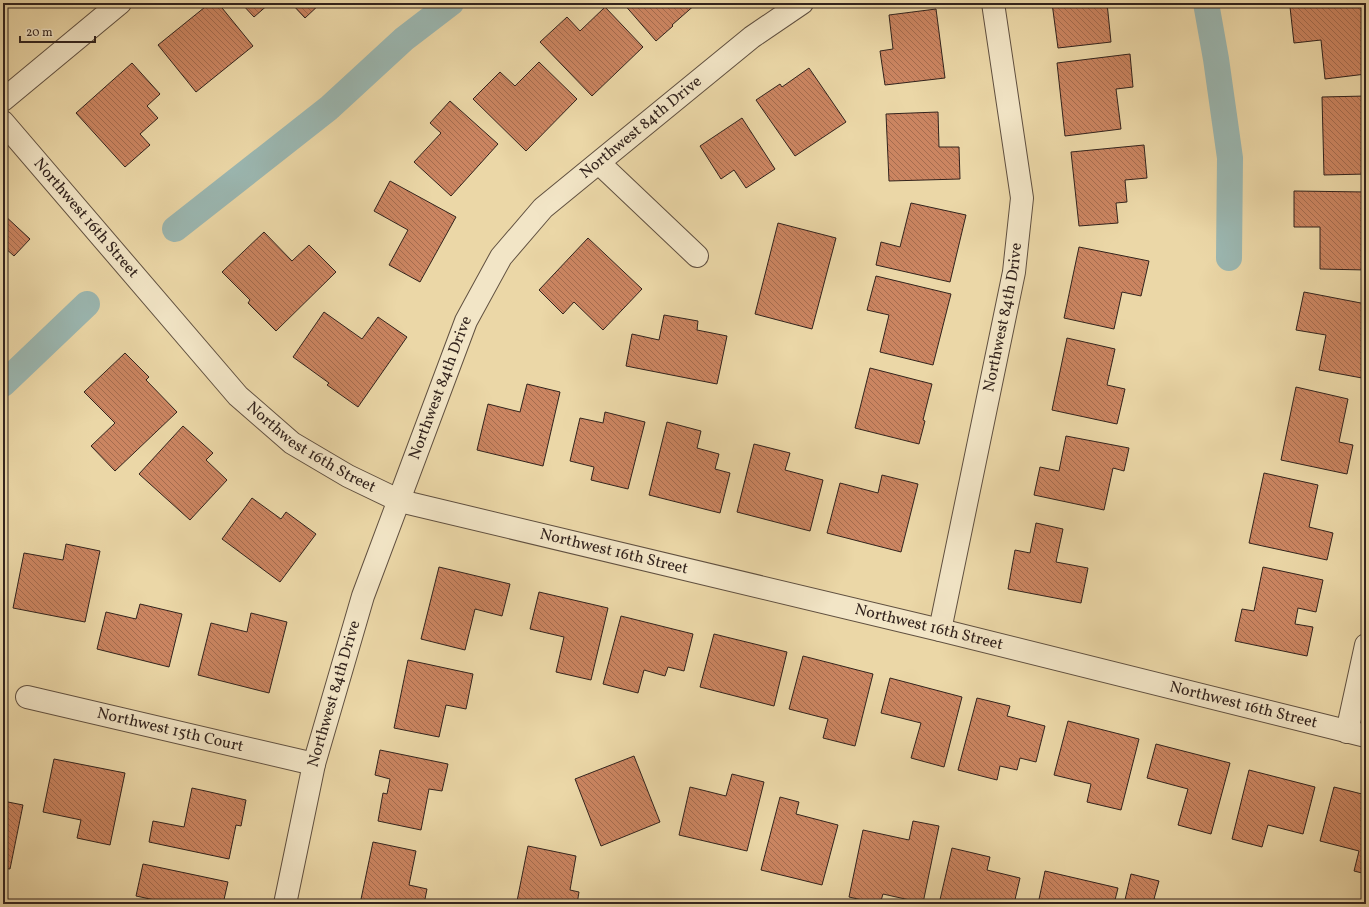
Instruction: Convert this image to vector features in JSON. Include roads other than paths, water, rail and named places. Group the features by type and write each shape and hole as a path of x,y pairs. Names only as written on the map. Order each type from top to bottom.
{"street":[{"path":"3,100 120,3"},
{"name":"Northwest 84th Drive","path":"285,904 314,764 363,596 466,321 501,257 543,208 752,37 802,3"},
{"name":"Northwest 84th Drive","path":"940,630 1014,272 1022,198 993,3"},
{"name":"Northwest 16th Street","path":"3,122 238,396 292,443 348,476 400,500 940,630 1357,734"},
{"path":"599,163 697,256"},
{"path":"1357,734 1366,645"},
{"name":"Northwest 15th Court","path":"27,697 314,764"}],"waterway":[{"path":"175,229 329,108 404,39 451,3"},
{"path":"1206,3 1216,59 1230,158 1229,258"},
{"path":"3,384 87,304"}]}
